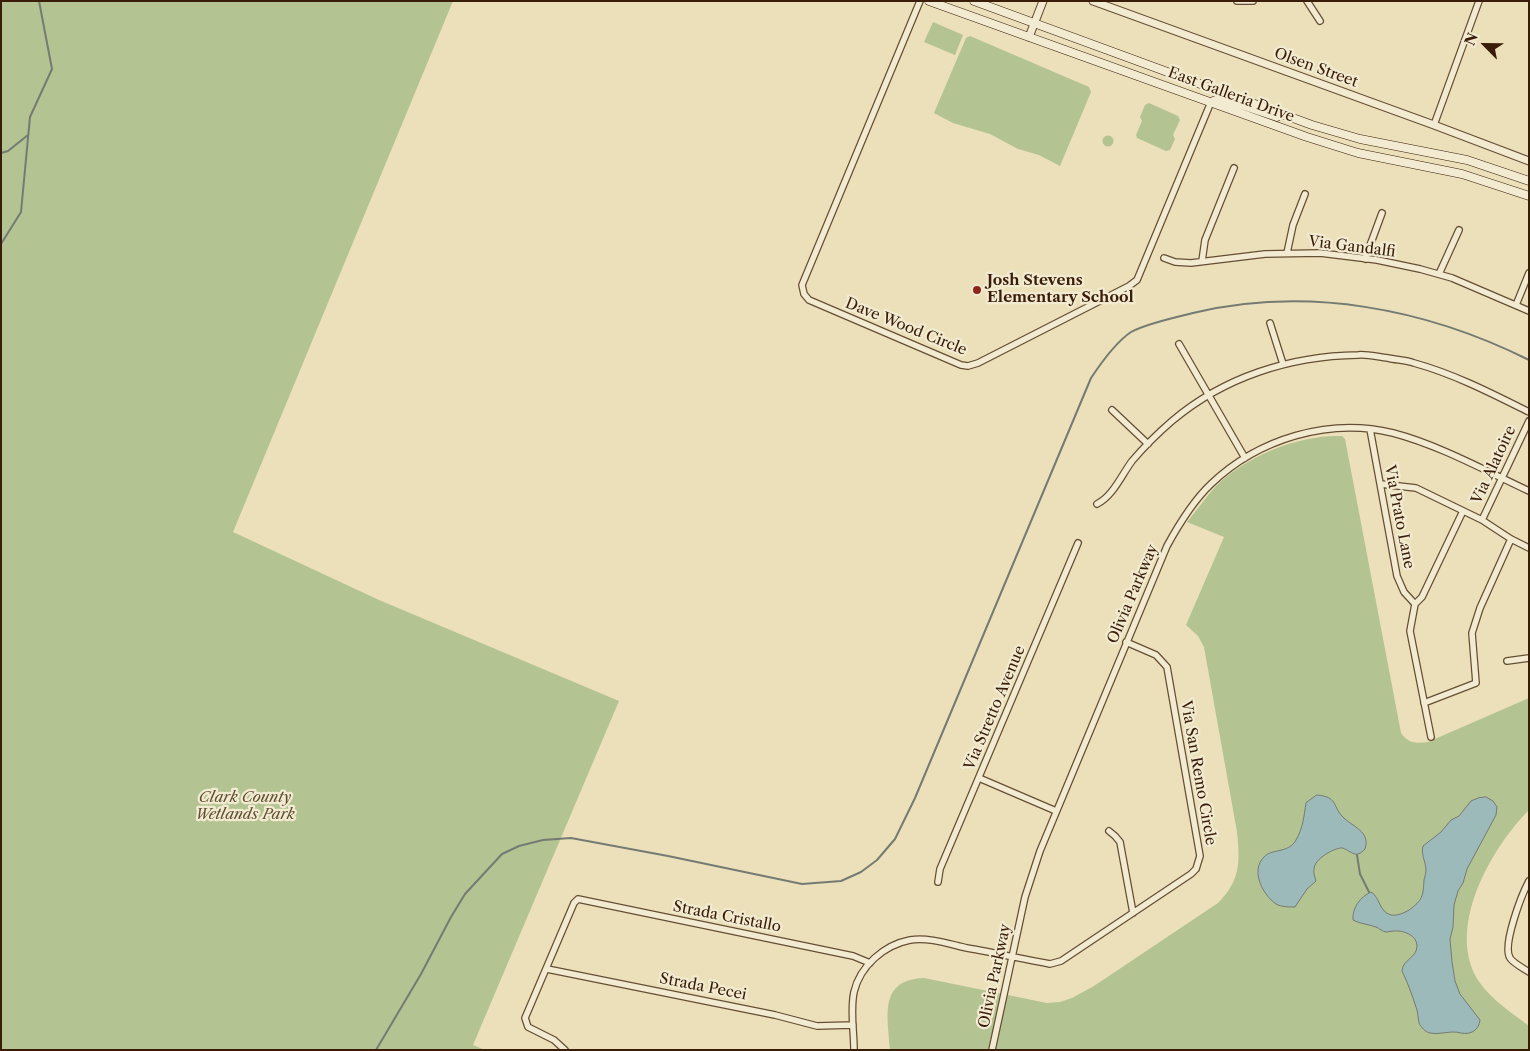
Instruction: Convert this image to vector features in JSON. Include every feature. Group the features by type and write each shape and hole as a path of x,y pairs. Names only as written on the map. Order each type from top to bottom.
{"main road":[{"name":"East Galleria Drive","path":"929,1 1307,137 1358,153 1462,174 1529,196"},
{"name":"East Galleria Drive","path":"974,1 1295,119 1360,139 1467,160 1529,181"},
{"path":"1210,102 1221,98 1284,120 1295,119"}],"street":[{"name":"Dave Wood Circle","path":"920,1 802,285 804,294 809,300 961,365 968,366 978,363 1129,286 1137,280 1210,102"},
{"path":"1029,37 1043,1"},
{"name":"Olsen Street","path":"1093,1 1529,161"},
{"path":"1237,1 1253,1"},
{"path":"1307,1 1320,21"},
{"path":"1434,125 1478,1"},
{"path":"1202,262 1205,240 1234,168"},
{"path":"1287,253 1293,225 1305,194"},
{"path":"1365,259 1382,213"},
{"path":"1439,274 1459,230"},
{"name":"Via Gandalfi","path":"1164,258 1175,262 1202,262 1265,254 1320,253 1365,259 1439,274 1529,311"},
{"path":"1516,305 1529,273"},
{"path":"1270,323 1283,364"},
{"path":"1179,344 1245,458"},
{"path":"1097,504 1106,500 1132,462 1172,420 1232,381 1283,364 1311,358 1360,354 1412,362 1457,377 1529,412"},
{"path":"1112,410 1148,444"},
{"name":"Via Alatoire","path":"1482,520 1529,421"},
{"name":"Olivia Parkway","path":"992,1050 1030,879 1056,811 1167,546 1177,528 1209,486 1245,458 1269,445 1305,433 1340,428 1370,429 1416,440 1529,491"},
{"name":"Via Prato Lane","path":"1370,429 1397,576 1404,592 1414,604"},
{"path":"1381,484 1416,488 1482,520 1512,540 1529,548"},
{"path":"1430,737 1410,631 1414,604 1422,598 1463,511"},
{"path":"1424,703 1476,684 1472,633 1480,608 1512,540"},
{"name":"Via Stretto Avenue","path":"938,882 940,869 1078,544"},
{"name":"Via San Remo Circle","path":"870,963 888,948 912,940 934,941 1050,964 1061,961 1196,869 1200,856 1167,667 1156,656 1126,642"},
{"path":"1507,661 1529,658"},
{"path":"979,778 1056,811"},
{"path":"1110,831 1120,842 1133,913"},
{"path":"1529,881 1522,894 1509,943 1510,957 1529,972"},
{"name":"Strada Cristallo","path":"547,970 574,903 578,899 854,956 870,963"},
{"path":"854,1050 854,992 862,973 870,963"},
{"path":"547,970 525,1018 528,1027 554,1040 565,1050"},
{"name":"Strada Pecei","path":"547,970 775,1015 805,1024 817,1026 853,1025"}],"green space":[{"name":"Clark County Wetlands Park","path":"1,1 453,1 233,532 379,600 619,701 473,1045 485,1050 1,1050"},
{"path":"933,22 963,35 955,55 924,42"},
{"path":"970,36 1089,87 1091,92 1060,166 1039,155 1018,149 990,134 953,123 934,113 966,38"},
{"path":"1149,103 1178,116 1180,120 1173,135 1175,139 1170,150 1166,151 1137,138 1136,135 1142,121 1140,117 1145,105"},
{"path":"1108,135 1114,141 1108,147 1102,141"},
{"path":"1342,436 1345,439 1401,733 1406,739 1413,742 1428,742 1529,698 1529,810 1514,826 1487,868 1476,892 1469,916 1467,940 1470,962 1480,983 1496,1001 1529,1026 1529,1050 890,1050 889,1002 892,993 899,985 909,980 924,978 1047,1003 1060,1002 1094,986 1218,903 1226,895 1237,870 1239,852 1237,832 1204,647 1198,636 1186,625 1224,537 1187,522 1216,486 1226,477 1262,454 1302,440"}],"water":[{"path":"1317,795 1332,800 1342,816 1360,830 1365,838 1365,849 1356,854 1339,848 1326,854 1315,865 1316,881 1307,889 1295,907 1278,905 1267,895 1260,882 1258,869 1260,863 1267,854 1293,844 1302,826 1306,803"},
{"path":"1486,797 1493,801 1497,807 1496,815 1467,869 1463,883 1458,891 1454,905 1453,927 1450,939 1455,981 1460,994 1480,1020 1476,1029 1468,1033 1430,1033 1426,1032 1419,1023 1417,1009 1402,971 1404,964 1415,953 1417,946 1415,939 1405,932 1385,932 1376,927 1353,920 1354,911 1360,900 1371,892 1384,911 1391,915 1403,913 1414,906 1420,900 1426,873 1423,846 1441,832 1451,820 1459,816 1471,801"}],"waterway":[{"path":"1,244 21,212 30,117 52,69 39,1"},
{"path":"1,153 8,151 28,135"},
{"path":"376,1050 465,894 502,854 519,846 543,840 571,838 802,884 841,881 861,872 877,860 895,839 915,798 1091,378 1114,347 1131,332 1144,326 1193,313 1236,305 1322,302 1365,307 1407,315 1449,327 1529,360"},
{"path":"1357,855 1360,874 1369,892"}],"place":[{"name":"Josh Stevens Elementary School","path":"977,290"}]}
